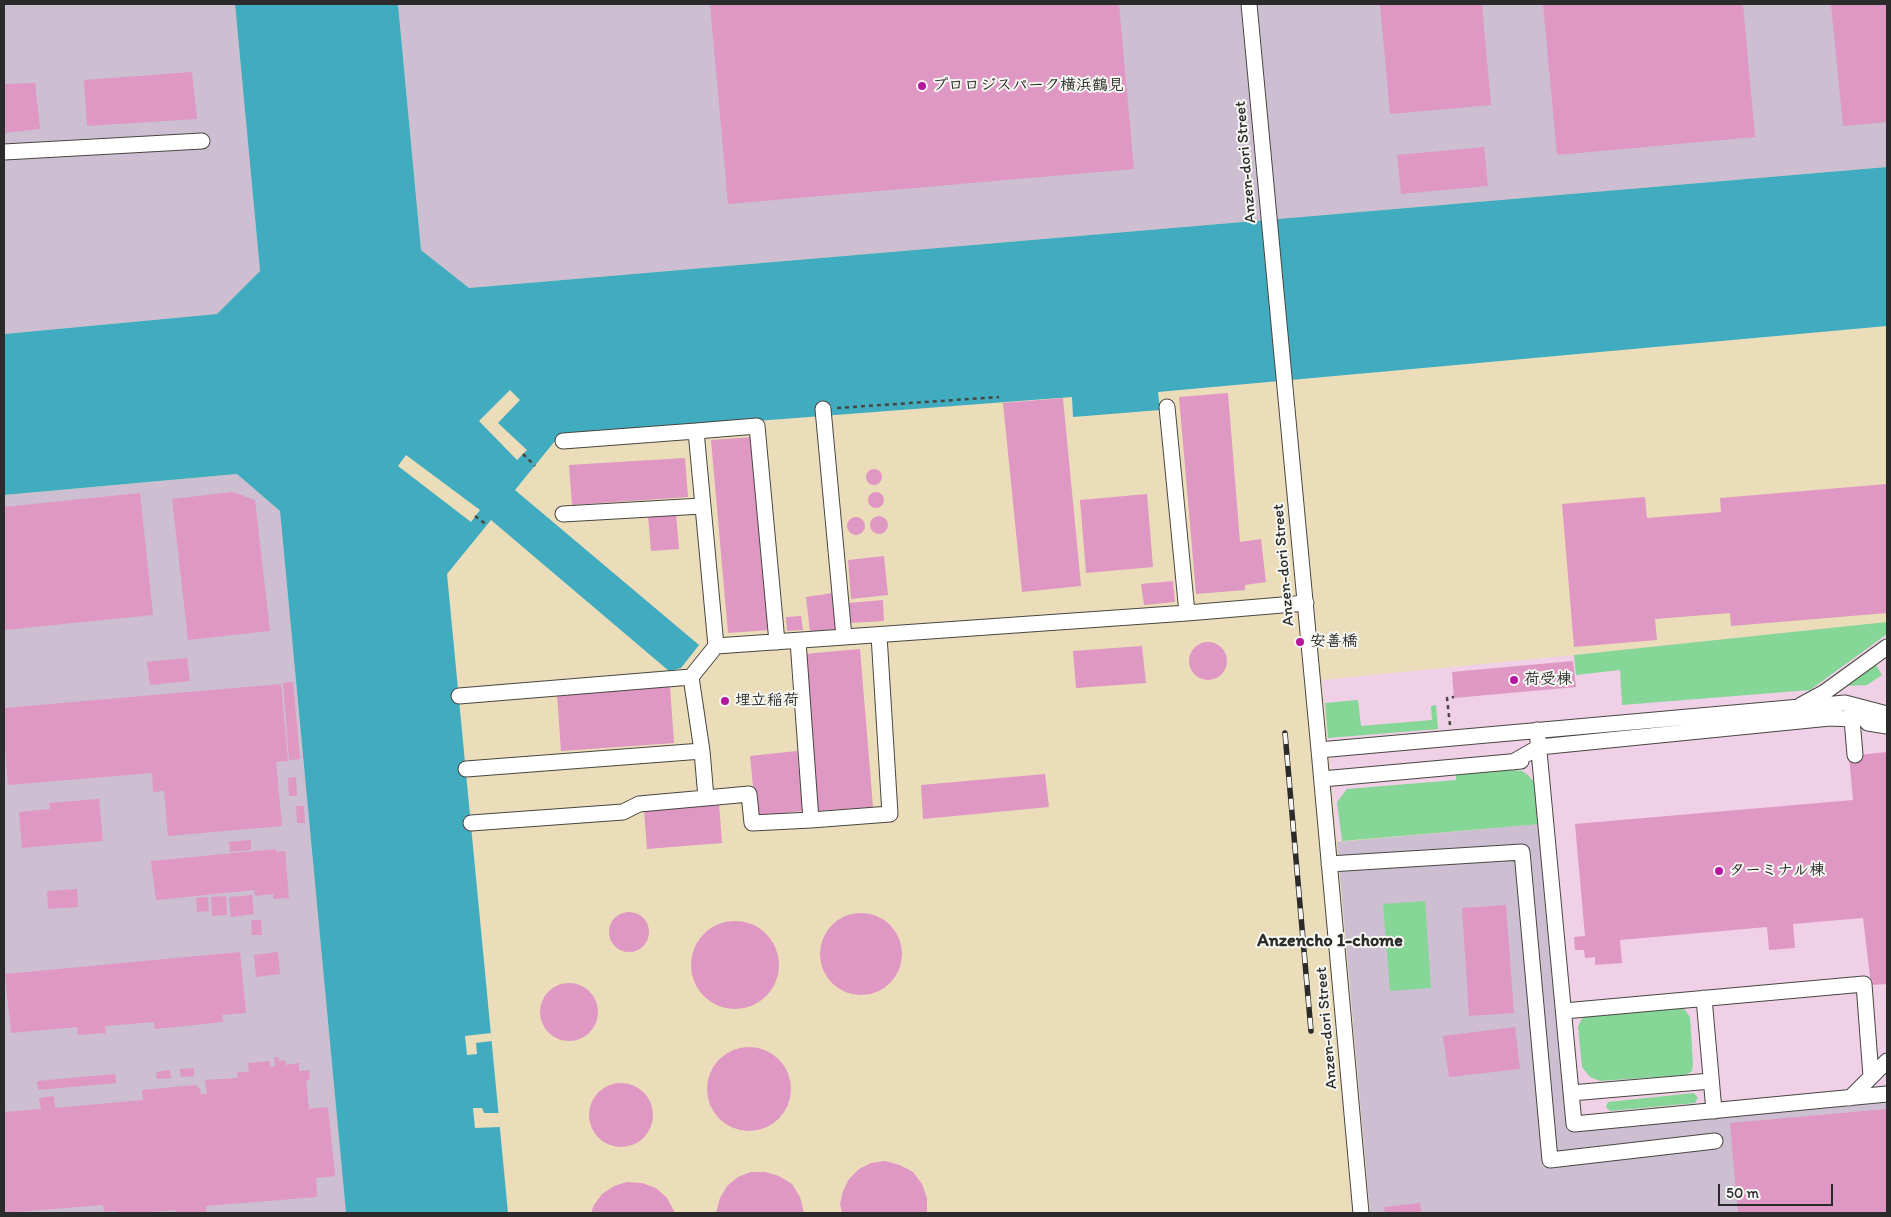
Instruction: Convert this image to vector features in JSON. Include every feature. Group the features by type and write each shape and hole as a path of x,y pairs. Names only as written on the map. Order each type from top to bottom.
{"street":[{"name":"Anzen-dori Street","path":"1249,4 1320,750 1361,1213"},
{"path":"4,152 202,141"},
{"path":"1168,407 1187,613"},
{"path":"823,409 844,638"},
{"path":"563,442 757,426 777,642"},
{"path":"459,696 691,677 716,646 696,431"},
{"path":"563,514 702,506"},
{"path":"716,646 1306,603"},
{"path":"471,823 623,812 640,804 750,794 752,823 890,814 879,635"},
{"path":"798,641 811,820"},
{"path":"1796,708 1825,692 1887,647"},
{"path":"691,677 702,752 706,798"},
{"path":"1320,750 1845,703 1887,714"},
{"path":"1845,703 1858,711 1868,723 1887,726"},
{"path":"1322,779 1513,762 1539,753 1830,718 1852,719 1855,755"},
{"path":"1537,730 1574,1124 1887,1094"},
{"path":"466,769 702,752"},
{"path":"1329,864 1522,852 1550,1160 1715,1141"},
{"path":"1564,1011 1864,984 1871,1076"},
{"path":"1704,998 1714,1111"},
{"path":"1850,1098 1887,1061"},
{"path":"1571,1094 1712,1081"}],"path":[{"path":"823,409 999,397"},
{"path":"523,454 535,466"},
{"path":"475,516 487,525"},
{"path":"1450,727 1447,698 1454,697"}],"shaded area":[{"path":"4,4 235,4 260,271 217,314 4,334"},
{"path":"398,4 1887,4 1887,167 469,288 421,250"},
{"path":"237,474 280,511 346,1213 4,1213 4,495"},
{"path":"1887,622 1887,1102 1567,1130 1540,824 1337,841 1322,680"},
{"path":"1540,824 1567,1130 1887,1102 1887,1213 1370,1213 1337,842"}],"green space":[{"path":"1887,622 1887,634 1810,690 1622,705 1620,670 1576,675 1574,655"},
{"path":"1876,665 1882,675 1867,685 1846,686"},
{"path":"1358,700 1361,726 1432,720 1431,706 1436,705 1438,729 1328,738 1325,703"},
{"path":"1513,770 1522,771 1534,782 1537,790 1540,824 1342,841 1337,802 1347,789 1456,780 1456,775"},
{"path":"1425,901 1431,988 1390,991 1383,904"},
{"path":"1680,1006 1690,1017 1693,1064 1692,1071 1686,1075 1600,1081 1590,1077 1582,1067 1578,1027 1585,1016"},
{"path":"1694,1093 1698,1098 1695,1103 1610,1111 1606,1107 1608,1102"}],"water":[{"path":"235,4 398,4 421,250 469,288 1887,167 1887,326 1158,392 1160,410 1073,417 1072,397 559,436 515,490 699,645 681,668 669,671 491,520 447,574 508,1213 346,1213 280,511 237,474 4,495 4,334 217,314 260,271"}],"pier":[{"path":"510,390 520,400 498,423 527,450 517,460 479,421"},
{"path":"406,455 480,510 471,522 398,466"},
{"path":"491,1033 492,1041 476,1043 477,1054 467,1055 465,1036"},
{"path":"473,1108 482,1108 484,1113 499,1113 500,1127 475,1128"}],"building":[{"name":"プロロジスパーク横浜鶴見","path":"710,4 1119,4 1134,169 728,204"},
{"path":"1380,4 1482,4 1491,105 1390,114"},
{"path":"1543,4 1743,4 1755,137 1557,155"},
{"path":"1831,4 1887,4 1887,122 1843,126"},
{"path":"192,72 197,119 87,126 84,80"},
{"path":"35,83 40,129 4,133 4,84"},
{"path":"1484,147 1488,186 1401,194 1397,155"},
{"path":"1228,393 1240,542 1261,539 1266,582 1245,585 1245,590 1196,594 1179,397"},
{"path":"1063,398 1081,586 1022,592 1003,403"},
{"path":"753,437 770,630 728,633 711,440"},
{"path":"685,458 688,497 572,505 569,465"},
{"path":"871,469 877,469 882,474 880,483 871,485 866,480 866,474"},
{"path":"1887,484 1887,613 1731,626 1730,613 1655,619 1657,640 1574,647 1562,504 1645,497 1647,518 1721,512 1720,498"},
{"path":"233,492 255,500 270,631 188,640 172,499"},
{"path":"873,492 879,492 884,497 882,506 873,508 868,503 868,497"},
{"path":"140,493 153,615 4,630 4,507"},
{"path":"1147,494 1153,567 1086,573 1080,500"},
{"path":"676,513 679,549 651,551 648,515"},
{"path":"879,516 885,519 888,525 885,531 879,534 873,531 870,525 873,519"},
{"path":"856,517 862,520 865,526 862,532 856,535 850,532 847,526 850,520"},
{"path":"884,556 888,595 851,599 848,560"},
{"path":"1173,581 1175,602 1144,605 1141,584"},
{"path":"833,593 838,629 810,632 806,597"},
{"path":"883,600 884,621 849,623 848,603"},
{"path":"801,616 803,630 787,631 786,617"},
{"path":"1208,642 1222,647 1227,661 1222,675 1208,680 1194,675 1189,661 1194,647"},
{"path":"1142,646 1146,683 1076,688 1073,651"},
{"path":"860,649 873,807 817,811 804,654"},
{"path":"187,658 190,681 150,685 147,662"},
{"name":"荷受棟","path":"1573,661 1576,687 1454,698 1452,672"},
{"path":"293,682 300,759 289,760 283,683"},
{"path":"281,684 288,761 276,762 282,826 168,836 164,791 153,792 152,773 8,785 4,708"},
{"path":"670,686 674,743 561,751 557,694"},
{"path":"797,751 803,811 756,816 750,756"},
{"name":"ターミナル棟","path":"1887,752 1887,984 1871,985 1863,918 1793,924 1795,948 1769,950 1767,927 1620,940 1622,963 1595,965 1595,957 1585,958 1584,950 1575,950 1574,937 1585,936 1575,824 1853,800 1849,756"},
{"path":"1045,774 1049,807 923,819 921,785"},
{"path":"296,777 297,796 289,796 288,778"},
{"path":"99,799 103,841 22,848 19,812 50,809 49,803"},
{"path":"719,803 722,843 647,849 644,809"},
{"path":"296,806 304,806 305,823 297,823"},
{"path":"251,840 251,850 230,852 229,842"},
{"path":"276,849 276,852 285,851 289,898 273,899 273,894 255,896 254,890 156,900 151,861"},
{"path":"77,889 78,907 48,909 47,891"},
{"path":"252,895 254,914 231,917 229,897"},
{"path":"226,896 227,915 212,916 211,897"},
{"path":"208,897 209,911 197,912 196,898"},
{"path":"1506,905 1514,1013 1469,1016 1462,908"},
{"path":"629,912 643,918 649,932 643,946 629,952 615,946 609,932 615,918"},
{"path":"861,913 877,916 890,925 899,938 902,954 899,970 890,983 877,992 861,995 845,992 832,983 823,970 820,954 823,938 832,925 845,916"},
{"path":"251,920 261,920 262,935 252,935"},
{"path":"735,921 752,924 766,934 776,948 779,965 776,982 766,996 752,1006 735,1009 718,1006 704,996 694,982 691,965 694,948 704,934 718,924"},
{"path":"240,952 246,1013 222,1015 223,1022 155,1029 154,1022 105,1026 106,1033 78,1035 77,1027 11,1033 5,974"},
{"path":"278,952 280,974 256,977 254,955"},
{"path":"569,983 585,988 593,996 598,1012 593,1028 585,1036 569,1041 553,1036 545,1028 540,1012 545,996 553,988"},
{"path":"1515,1027 1520,1069 1449,1077 1443,1036"},
{"path":"749,1047 765,1050 779,1059 788,1073 791,1089 788,1105 779,1119 765,1128 749,1131 733,1128 719,1119 710,1105 707,1089 710,1073 719,1059 733,1050"},
{"path":"279,1057 279,1061 285,1060 286,1065 299,1063 299,1071 309,1070 310,1079 306,1080 309,1109 328,1107 335,1176 316,1178 317,1197 206,1206 206,1213 176,1213 176,1210 115,1213 115,1211 104,1212 103,1205 4,1213 4,1112 41,1109 39,1098 54,1096 55,1108 143,1100 142,1090 195,1085 200,1089 201,1094 207,1094 205,1080 238,1078 237,1072 249,1072 248,1063 270,1061 270,1067 275,1067 274,1058"},
{"path":"194,1068 194,1076 181,1077 180,1069"},
{"path":"170,1070 171,1078 157,1079 156,1072"},
{"path":"115,1074 116,1083 38,1090 37,1081"},
{"path":"615,1083 627,1083 644,1092 651,1103 653,1115 651,1127 644,1138 627,1147 615,1147 603,1142 594,1133 589,1121 589,1109 594,1097 603,1088"},
{"path":"1887,1109 1887,1213 1738,1213 1730,1123"},
{"path":"885,1161 900,1165 913,1172 922,1184 927,1198 927,1213 842,1213 840,1204 843,1191 849,1179 859,1169 871,1163"},
{"path":"751,1172 765,1172 779,1176 792,1184 800,1197 804,1213 716,1213 720,1198 727,1186 738,1177"},
{"path":"627,1182 642,1183 656,1188 667,1198 675,1213 591,1213 602,1194 614,1186"},
{"path":"1420,1203 1421,1213 1385,1213 1384,1207"}],"railway":[{"path":"1285,733 1311,1031"}],"place":[{"name":"プロロジスパーク横浜鶴見","path":"922,86"},
{"name":"安善橋","path":"1300,642"},
{"name":"荷受棟","path":"1514,680"},
{"name":"埋立稲荷","path":"725,701"},
{"name":"ターミナル棟","path":"1719,871"}],"district":[{"name":"Anzencho 1-chome","path":"1330,941"}]}
